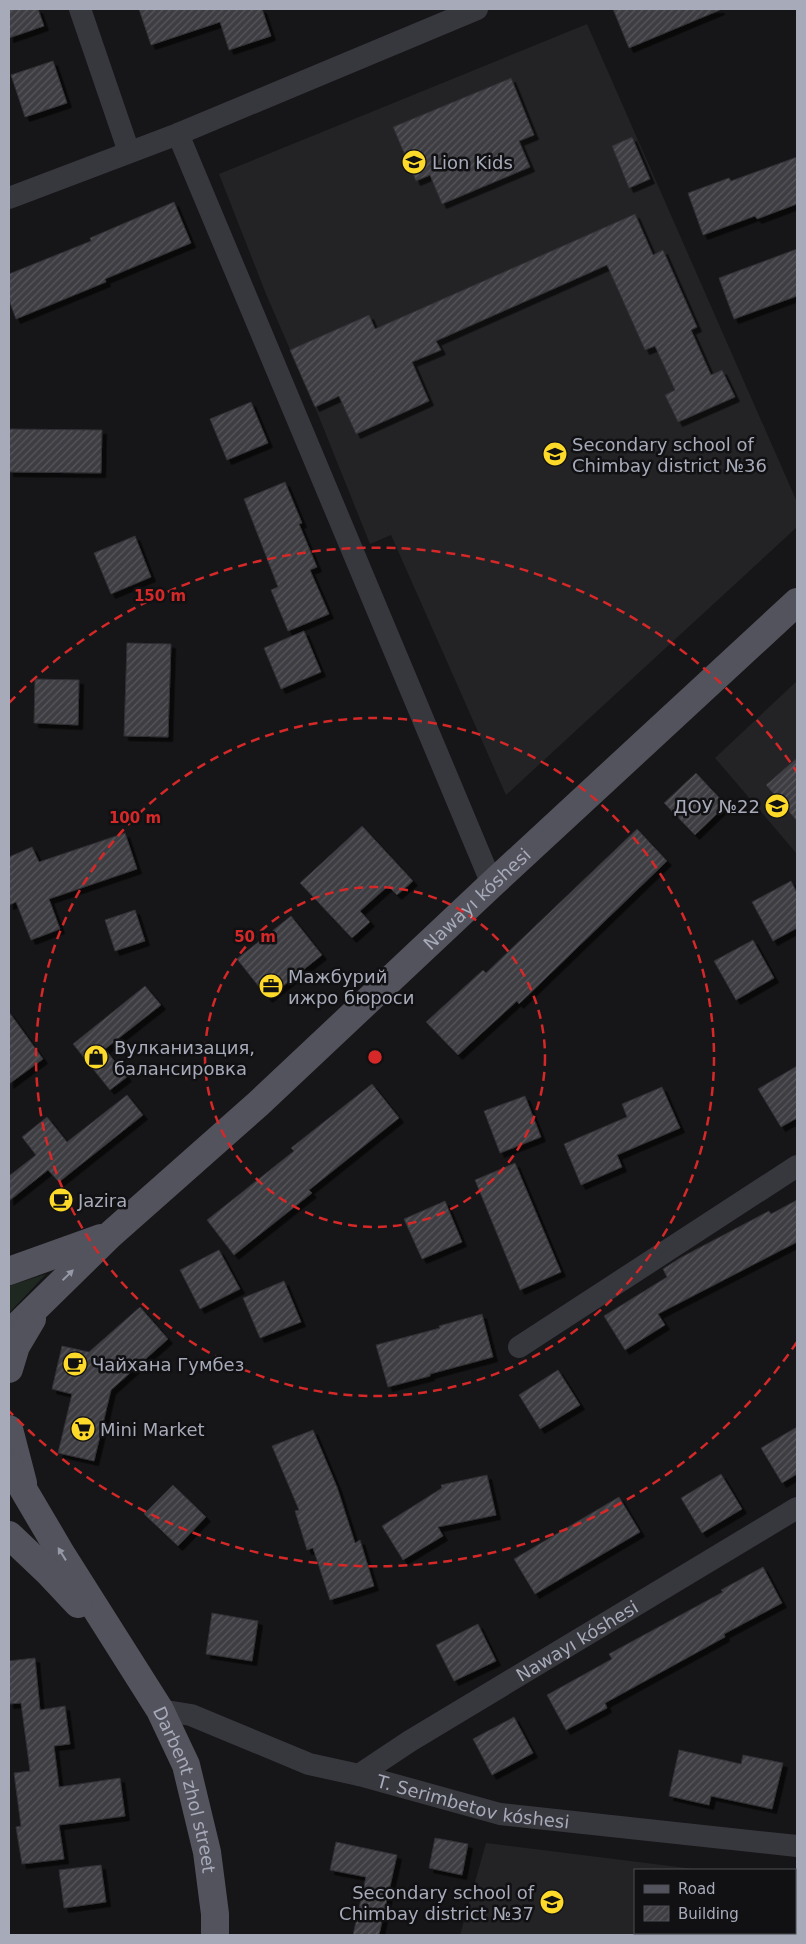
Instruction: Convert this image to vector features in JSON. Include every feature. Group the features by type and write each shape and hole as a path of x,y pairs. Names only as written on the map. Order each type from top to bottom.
{"main road":[{"name":"Nawayı kóshesi","path":"42,1300 110,1235 258,1104 492,884 797,602"},
{"path":"9,1271 110,1235"},
{"path":"9,1334 42,1300"},
{"path":"9,1369 16,1346 42,1300"},
{"path":"9,1429 28,1499"},
{"path":"9,1465 124,1655"},
{"path":"9,1535 47,1571 124,1655"},
{"name":"Darbent zhol street","path":"124,1655 160,1710 186,1765 207,1852 215,1914 215,1935"}],"street":[{"path":"80,9 129,152"},
{"path":"9,198 178,134 477,9"},
{"path":"178,134 492,884"},
{"path":"519,1347 797,1166"},
{"name":"Nawayı kóshesi","path":"359,1775 410,1741 797,1508"},
{"name":"T. Serimbetov kóshesi","path":"160,1710 191,1715 309,1764 359,1775 500,1814 797,1846"}],"shaded area":[{"name":"Secondary school of Chimbay district №36","path":"587,24 797,502 797,527 506,795 391,535 370,544 315,407 266,294 219,174"},
{"name":"ДОУ №22","path":"797,681 797,854 715,758"},
{"path":"46,1274 9,1313 9,1286"},
{"name":"Secondary school of Chimbay district №37","path":"486,1843 694,1869 634,1869 634,1934 757,1934 757,1935 460,1935"}],"building":[{"path":"9,9 38,9 44,26 9,38"},
{"path":"139,9 262,9 271,36 229,50 220,22 151,45"},
{"path":"613,9 720,9 720,10 629,48"},
{"path":"53,61 67,103 25,117 11,75"},
{"path":"511,78 534,135 519,141 530,167 442,204 430,175 416,181 393,127"},
{"path":"632,137 650,179 629,188 612,146"},
{"path":"797,157 797,204 757,219 755,216 703,235 688,193 729,178 731,181"},
{"path":"174,202 191,243 105,279 106,282 16,319 9,300 9,274 91,241 90,238"},
{"path":"635,214 653,255 663,250 697,327 691,330 711,375 722,370 735,397 678,422 665,395 675,390 655,346 645,350 607,265 436,341 441,350 412,362 429,401 356,434 339,396 315,407 290,350 369,315 375,329"},
{"path":"797,249 797,296 734,319 719,278"},
{"path":"251,402 268,443 227,460 210,419"},
{"path":"9,429 102,430 101,473 9,472"},
{"path":"285,482 302,523 299,524 317,567 310,570 329,614 288,631 271,590 278,587 244,499"},
{"path":"135,536 151,577 111,594 94,553"},
{"path":"304,631 321,672 281,689 264,648"},
{"path":"127,643 171,644 168,737 124,736"},
{"path":"35,679 79,680 78,725 34,723"},
{"path":"797,758 797,821 766,785"},
{"path":"696,773 726,805 695,835 664,803"},
{"path":"362,826 413,881 397,895 388,886 360,911 370,922 352,938 300,883"},
{"path":"637,829 667,861 519,1004 517,1001 458,1055 426,1022 483,970 486,973"},
{"path":"125,833 137,869 49,899 60,929 31,940 16,902 9,905 9,857 32,847 39,862"},
{"path":"791,881 797,893 797,928 773,941 752,902"},
{"path":"135,910 145,941 115,951 105,920"},
{"path":"291,916 322,955 268,998 237,959"},
{"path":"753,940 774,978 736,1000 714,961"},
{"path":"145,986 161,1005 105,1049 127,1077 110,1090 73,1044"},
{"path":"9,1012 43,1059 9,1084"},
{"path":"797,1066 797,1118 781,1127 758,1089"},
{"path":"372,1084 399,1118 309,1190 312,1193 234,1255 207,1220 294,1151 291,1148"},
{"path":"662,1087 680,1128 617,1155 622,1167 581,1185 564,1144 627,1117 622,1104"},
{"path":"127,1095 143,1115 59,1182 48,1170 9,1201 9,1176 36,1155 22,1137 47,1117 67,1142"},
{"path":"525,1096 541,1137 500,1153 484,1111"},
{"path":"515,1163 561,1272 520,1290 475,1180"},
{"path":"797,1200 797,1242 658,1314 665,1325 625,1350 604,1316 667,1277 663,1269 680,1258 769,1211 771,1214"},
{"path":"445,1201 462,1242 422,1259 404,1219"},
{"path":"219,1250 240,1289 200,1309 180,1270"},
{"path":"284,1281 301,1322 260,1338 243,1298"},
{"path":"140,1307 168,1339 111,1390 94,1461 58,1453 72,1394 52,1389 62,1346 89,1352"},
{"path":"482,1314 493,1357 388,1387 376,1345 440,1328 439,1326"},
{"path":"558,1370 580,1405 540,1429 519,1395"},
{"path":"797,1427 797,1474 782,1483 761,1448"},
{"path":"313,1430 337,1487 355,1543 360,1540 374,1586 330,1600 313,1548 307,1550 295,1511 299,1510 272,1446"},
{"path":"721,1474 742,1509 702,1533 681,1498"},
{"path":"487,1475 496,1515 438,1527 443,1536 403,1560 382,1526 442,1488 441,1485"},
{"path":"173,1485 206,1517 178,1546 144,1514"},
{"path":"619,1497 640,1532 535,1594 514,1559"},
{"path":"763,1567 782,1603 724,1634 725,1637 605,1703 607,1708 566,1730 547,1695 612,1659 609,1654 723,1592 721,1590"},
{"path":"212,1613 258,1621 252,1661 206,1654"},
{"path":"478,1624 496,1661 454,1681 436,1645"},
{"path":"35,1658 40,1710 65,1706 70,1744 54,1746 59,1787 120,1778 125,1816 59,1825 64,1859 22,1864 16,1827 21,1826 14,1773 30,1771 21,1703 9,1704 9,1661"},
{"path":"514,1717 533,1753 492,1775 473,1739"},
{"path":"679,1750 741,1764 743,1755 783,1763 772,1809 711,1796 709,1805 669,1796"},
{"path":"435,1838 468,1844 462,1875 429,1868"},
{"path":"336,1842 397,1855 379,1935 353,1935 366,1877 330,1870"},
{"path":"101,1865 106,1902 64,1908 59,1870"}],"place":[{"name":"Lion Kids","path":"414,162"},
{"name":"Secondary school of Chimbay district №36","path":"555,454"},
{"name":"ДОУ №22","path":"777,806"},
{"name":"Мажбурий ижро бюроси","path":"271,986"},
{"name":"Вулканизация, балансировка","path":"96,1057"},
{"name":"Jazira","path":"61,1200"},
{"name":"Чайхана Гумбез","path":"75,1364"},
{"name":"Mini Market","path":"83,1429"},
{"name":"Secondary school of Chimbay district №37","path":"552,1902"}]}
